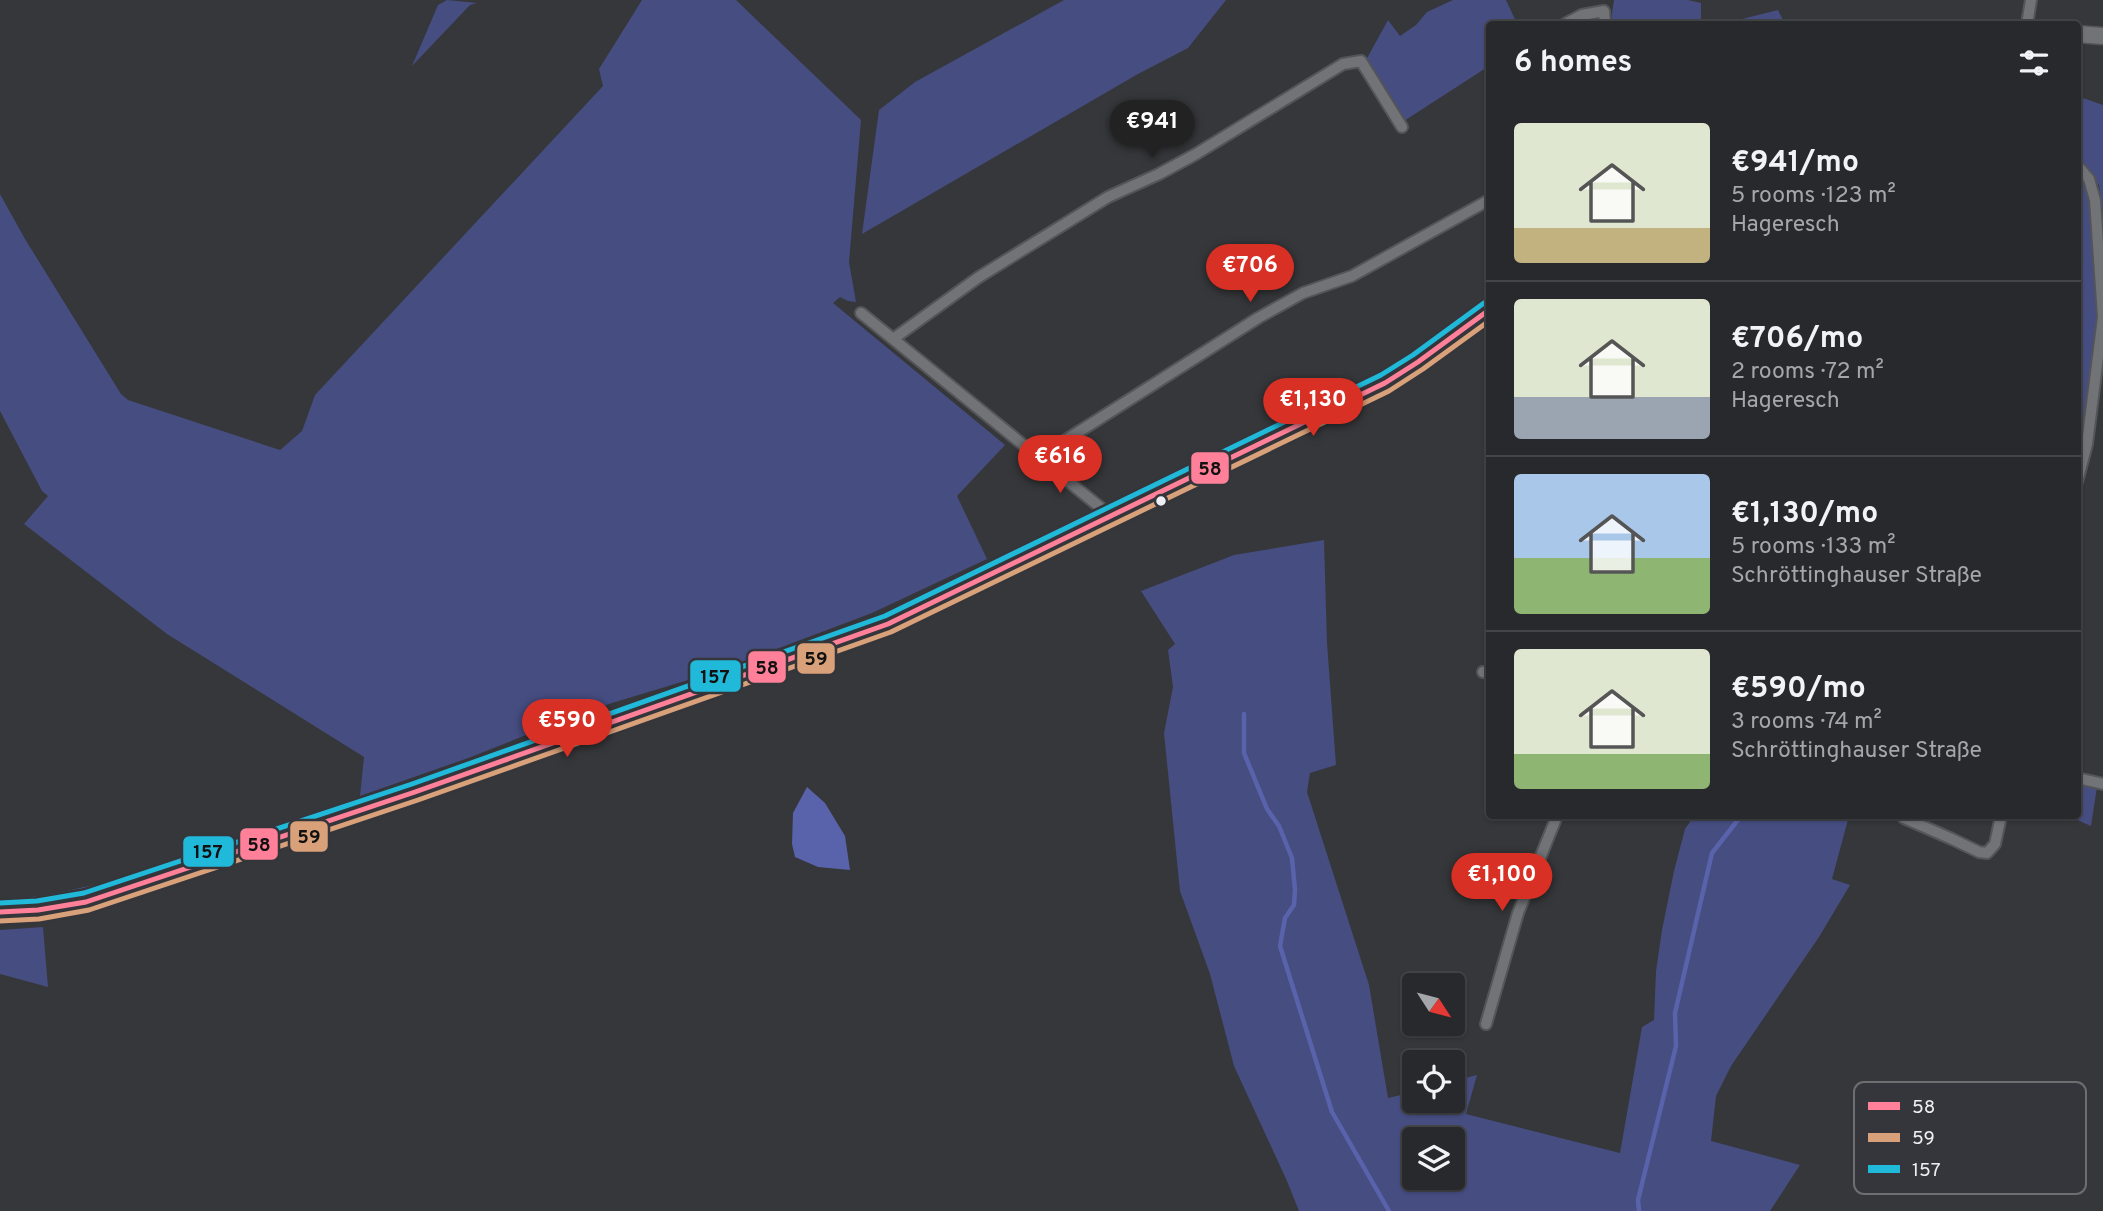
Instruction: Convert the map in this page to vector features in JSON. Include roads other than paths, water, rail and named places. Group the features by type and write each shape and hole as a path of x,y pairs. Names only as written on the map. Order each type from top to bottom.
{"main road":[{"path":"2081,34 2103,36"},
{"path":"0,912 38,910 86,902 342,818 888,624 1385,383 1486,312"}],"street":[{"path":"2028,21 2031,0"},
{"path":"1571,21 1582,15 1604,11 1605,21"},
{"path":"893,339 979,277 1108,197 1186,160 1343,64 1361,61 1402,127"},
{"path":"2081,170 2089,179 2095,200 2103,317 2087,444 2081,467"},
{"path":"1039,457 1258,318 1303,293 1352,275 1486,202"},
{"path":"861,313 1101,508 1108,518"},
{"path":"2081,779 2103,783"},
{"path":"1486,1024 1518,913 1556,819"},
{"path":"1905,819 1979,852 1987,853 1995,844 2000,819"}],"waterway":[{"path":"1244,714 1244,753 1267,809 1279,826 1292,858 1294,905 1285,918 1280,946 1332,1112 1389,1211"},
{"path":"0,902 43,898 126,879 328,810"},
{"path":"1639,1211 1638,1200 1676,1046 1675,1013 1712,853 1739,819"}]}
